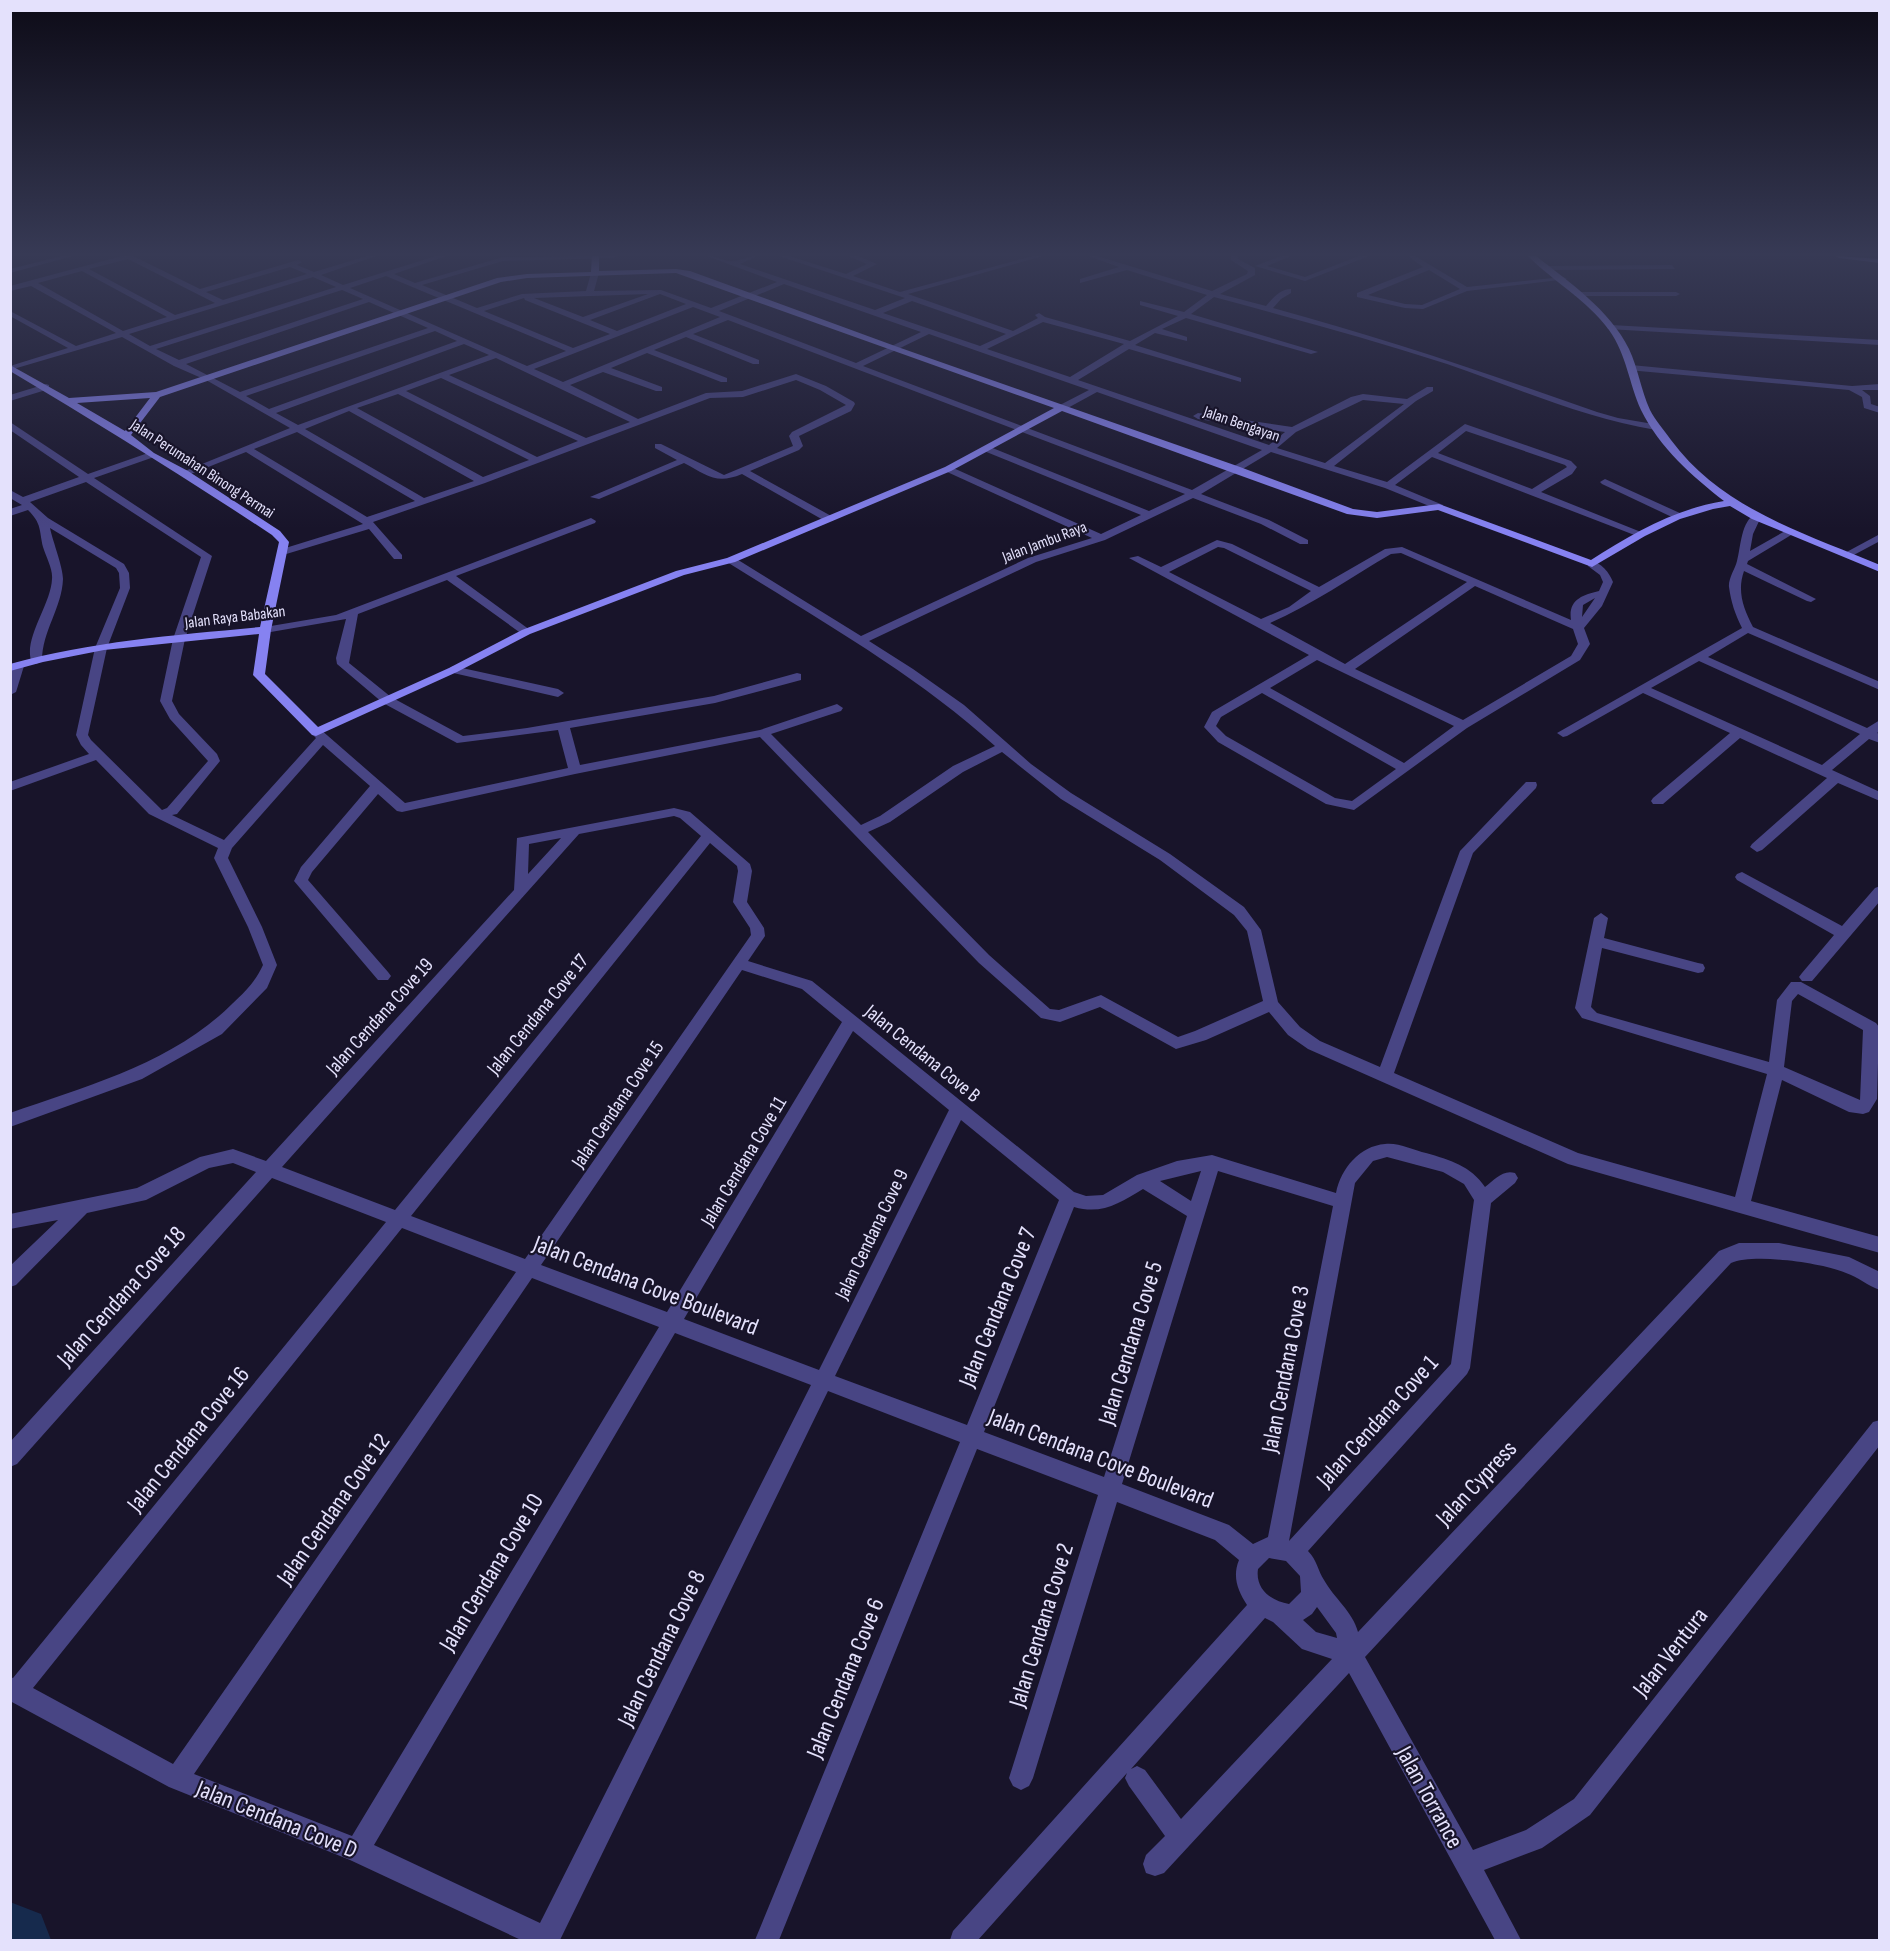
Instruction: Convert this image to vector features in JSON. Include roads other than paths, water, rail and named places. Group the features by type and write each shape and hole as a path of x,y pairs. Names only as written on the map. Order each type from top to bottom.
{"street":[{"path":"72,347 76,349"},
{"path":"12,368 82,347"},
{"path":"145,347 209,378 423,501"},
{"path":"149,349 155,347"},
{"path":"177,364 228,347"},
{"path":"64,401 156,395 302,347"},
{"path":"237,396 380,347"},
{"path":"267,413 449,347"},
{"path":"479,347 636,421"},
{"path":"564,347 573,351"},
{"path":"527,369 583,347"},
{"path":"563,385 658,347"},
{"path":"718,347 756,362"},
{"path":"804,347 1265,522 1304,542"},
{"name":"Jalan Bengayan","path":"972,347 1270,449 1388,486 1593,564"},
{"path":"980,350 986,347"},
{"path":"1072,380 1127,347"},
{"path":"1136,347 1238,380"},
{"path":"1296,347 1314,352"},
{"path":"1400,347 1602,416 1656,427"},
{"path":"1624,347 1646,411 1656,427 1698,476 1706,493 1732,503 1756,517 1880,569"},
{"path":"854,367 892,348 1237,469 1352,513 1377,515 1439,507"},
{"path":"648,351 727,383 709,395 482,481 283,552 265,630 259,675 320,735 402,808 575,770 763,733 837,708"},
{"path":"185,473 350,408 497,355"},
{"name":"Jalan Perumahan Binong Permai","path":"12,368 126,436 150,454 185,473 276,534 284,542 283,552"},
{"path":"1631,368 1760,381 1878,388"},
{"path":"604,369 659,389"},
{"path":"441,375 585,441"},
{"path":"658,446 722,478 796,448 795,434 848,409 850,404 823,388 796,377 743,394 709,395"},
{"path":"10,398 46,387"},
{"path":"1851,388 1866,396"},
{"path":"1866,396 1878,388"},
{"path":"10,1120 136,1075 216,1030 262,984 270,965 255,927 221,858 226,846 320,735 526,632 680,573 731,560 948,469 1097,389"},
{"path":"1328,466 1413,403 1410,401 1430,389"},
{"path":"398,390 536,460"},
{"path":"126,436 156,395"},
{"path":"1866,396 1867,406 1880,411"},
{"name":"Jalan Jambu Raya","path":"861,640 1032,560 1101,538 1193,494 1270,449 1293,429 1359,397 1410,401"},
{"path":"350,408 482,481"},
{"path":"1166,412 1293,429"},
{"path":"10,425 207,556 179,639 166,701 174,716 213,757 214,761 172,811 160,815"},
{"path":"1388,486 1465,427 1572,467 1534,492"},
{"path":"246,448 368,523 398,557"},
{"path":"987,449 1149,515"},
{"path":"1430,453 1641,534"},
{"path":"10,513 87,478 150,454"},
{"path":"595,497 684,460"},
{"path":"948,469 1101,538"},
{"path":"743,471 829,519"},
{"path":"1605,482 1678,516"},
{"path":"10,493 44,520 120,566 124,573 125,588 101,648 82,735 85,742 160,815 226,846"},
{"path":"1688,511 1706,493"},
{"path":"1578,627 1590,618 1608,582 1605,574 1593,564 1641,534 1688,511 1732,503"},
{"path":"1756,517 1748,534 1734,584 1738,608 1748,629 1880,687"},
{"path":"36,661 36,644 54,599 58,577 48,546 44,520"},
{"name":"Jalan Raya Babakan","path":"14,667 101,648 265,630 339,618 591,521"},
{"path":"1742,562 1791,532"},
{"path":"1846,555 1880,537"},
{"path":"1160,572 1217,543 1228,546 1319,591"},
{"path":"1262,623 1293,609 1319,591 1395,549 1402,550 1578,627"},
{"path":"1134,558 1262,623 1317,655 1463,725"},
{"path":"731,560 861,640 960,708 1003,747 1066,796 1165,857 1239,911 1254,930 1270,1004 1294,1031 1314,1045 1574,1160 1880,1245"},
{"path":"1742,562 1811,599"},
{"path":"448,576 526,632"},
{"path":"1346,669 1474,582"},
{"path":"1317,655 1216,715 1210,726 1222,739 1341,805 1354,806 1463,725 1576,658 1584,644 1576,615 1578,604 1586,597 1603,593"},
{"path":"353,612 342,657 343,664 387,700 461,740 563,726 715,699 797,677"},
{"path":"1563,734 1748,629"},
{"path":"1699,657 1874,736"},
{"path":"10,692 14,667"},
{"path":"453,670 558,693"},
{"path":"1262,688 1404,768"},
{"path":"1641,688 1880,797"},
{"path":"1757,847 1830,773 1874,736 1880,724"},
{"path":"563,726 575,770"},
{"path":"763,733 984,959 1046,1014 1060,1016 1101,1000 1176,1042 1200,1036 1270,1004"},
{"path":"1658,801 1738,733"},
{"path":"859,831 885,819 958,769 1003,747"},
{"path":"10,787 98,755"},
{"path":"1385,1076 1467,851 1531,785"},
{"path":"377,786 306,870 301,881 383,976"},
{"path":"521,891 522,841 674,812 685,815 709,835"},
{"name":"Jalan Cendana Cove 19","path":"269,1170 575,831"},
{"name":"Jalan Cendana Cove 15","path":"530,1269 758,936 757,928 740,902 745,871 743,864 709,835"},
{"name":"Jalan Cendana Cove 17","path":"399,1219 709,835"},
{"path":"1742,877 1842,933"},
{"path":"1807,977 1880,891"},
{"path":"1601,918 1584,1008 1587,1014 1776,1070 1846,1105 1863,1107 1868,1104 1869,1099 1871,1027 1796,986 1785,1000 1776,1070 1741,1207"},
{"path":"1596,941 1698,968"},
{"name":"Jalan Cendana Cove B","path":"739,964 807,985 1069,1198"},
{"name":"Jalan Cendana Cove 11","path":"672,1322 851,1022"},
{"name":"Jalan Cendana Cove 9","path":"824,1380 958,1108"},
{"name":"Jalan Cendana Cove 3","path":"1285,1549 1347,1180 1368,1155 1387,1150 1448,1166 1470,1179 1483,1199"},
{"name":"Jalan Cendana Cove Boulevard","path":"10,1222 140,1195 206,1162 233,1156 1111,1488 1222,1532 1252,1557"},
{"path":"1069,1198 1086,1203 1106,1202 1143,1180 1177,1168 1212,1162 1343,1202"},
{"name":"Jalan Cendana Cove 5","path":"1111,1488 1212,1162"},
{"name":"Jalan Cendana Cove 18","path":"10,1457 269,1170"},
{"path":"1483,1199 1509,1178"},
{"path":"1143,1180 1197,1213"},
{"name":"Jalan Cendana Cove 7","path":"972,1436 1069,1198"},
{"name":"Jalan Cendana Cove 1","path":"1285,1549 1460,1368 1483,1199"},
{"path":"10,1279 82,1207"},
{"name":"Jalan Cendana Cove 16","path":"14,1690 399,1219"},
{"name":"Jalan Cypress","path":"1155,1864 1725,1257 1739,1251 1779,1251 1849,1265 1880,1282"},
{"name":"Jalan Cendana Cove 12","path":"177,1779 530,1269"},
{"name":"Jalan Cendana Cove 10","path":"357,1850 672,1322"},
{"name":"Jalan Cendana Cove 8","path":"547,1940 824,1380"},
{"name":"Jalan Ventura","path":"1467,1864 1533,1839 1582,1807 1880,1429"},
{"name":"Jalan Cendana Cove 6","path":"768,1941 972,1436"},
{"name":"Jalan Cendana Cove 2","path":"1021,1778 1111,1488"},
{"path":"1271,1610 1292,1615 1308,1604 1312,1594 1313,1584 1306,1566 1285,1549 1258,1551 1252,1557 1246,1576 1253,1597 1310,1641 1351,1654"},
{"name":"Jalan Torrance","path":"1313,1584 1346,1628 1351,1654 1509,1941"},
{"path":"963,1941 1271,1610"},
{"name":"Jalan Cendana Cove D","path":"14,1690 177,1779 357,1850 547,1940"},
{"path":"1137,1778 1180,1838"}],"waterway":[{"path":"10,1938 15,1940"}]}
